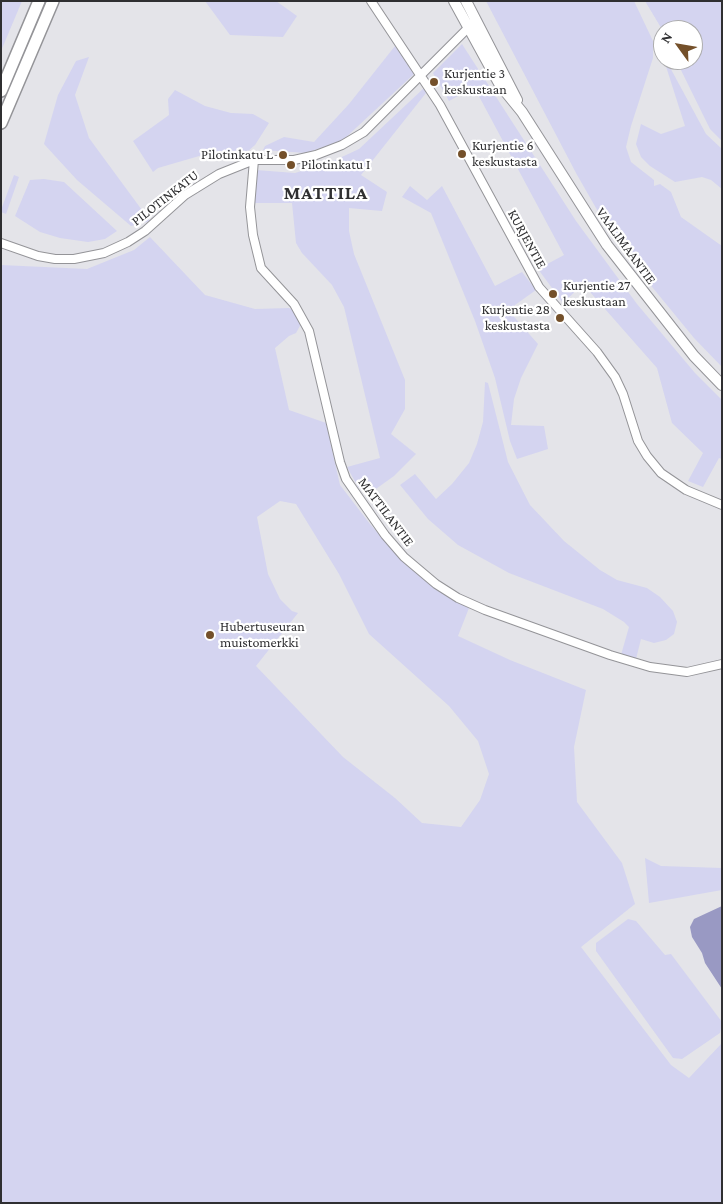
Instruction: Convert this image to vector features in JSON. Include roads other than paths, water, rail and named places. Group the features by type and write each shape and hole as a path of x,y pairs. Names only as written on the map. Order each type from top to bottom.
{"highway":[{"path":"1,91 49,2"},
{"path":"1,123 49,2"}],"main road":[{"name":"VAALIMAANTIE","path":"454,1 500,85 522,112 586,214 632,279 694,356 722,385"},
{"name":"VAALIMAANTIE","path":"466,1 509,82 522,112"}],"street":[{"name":"KURJENTIE","path":"371,1 452,127 539,287 597,352 615,377 623,394 638,441 646,456 661,473 686,490 722,505"},
{"name":"PILOTINKATU","path":"1,243 38,256 55,259 74,259 104,253 128,242 144,231 197,186 219,174 254,160 294,160 316,155 342,145 364,132 476,21"},
{"name":"MATTILANTIE","path":"254,160 250,207 253,235 261,268 294,304 309,330 340,462 346,479 385,535 404,557 436,584 458,598 493,613 623,660 650,667 687,672 722,664"}],"place":[{"name":"Kurjentie 3 keskustaan","path":"434,82"},
{"name":"Kurjentie 6 keskustasta","path":"462,154"},
{"name":"Pilotinkatu L","path":"283,155"},
{"name":"Pilotinkatu I","path":"291,165"},
{"name":"Kurjentie 27 keskustaan","path":"553,294"},
{"name":"Kurjentie 28 keskustasta","path":"560,318"},
{"name":"Hubertuseuran muistomerkki","path":"210,635"}],"district":[{"name":"MATTILA","path":"326,193"}]}
